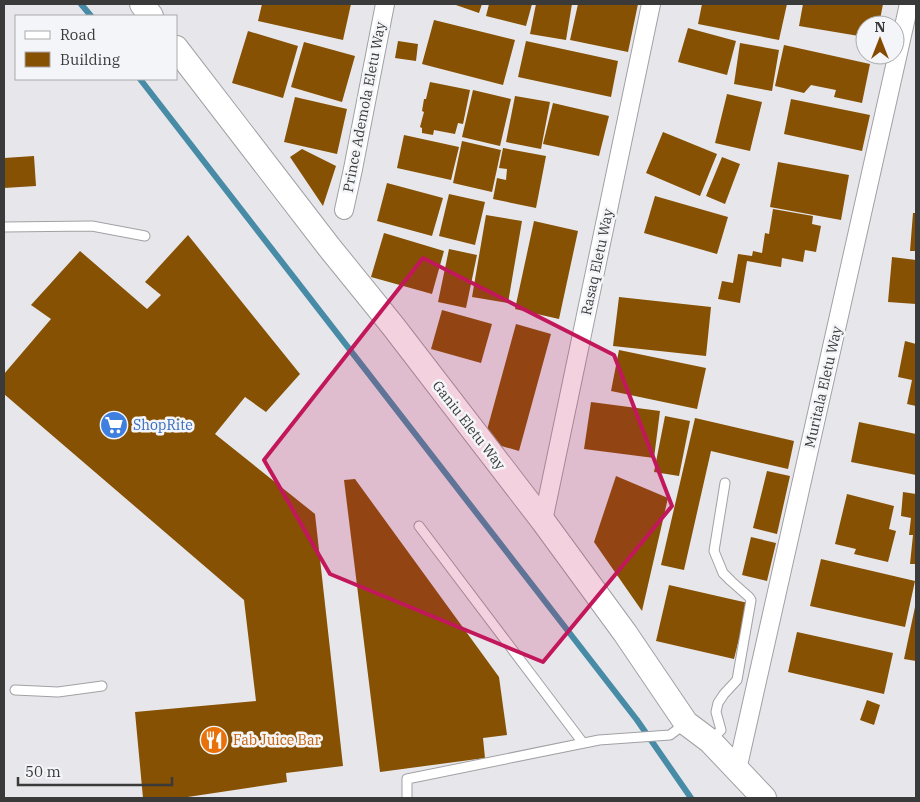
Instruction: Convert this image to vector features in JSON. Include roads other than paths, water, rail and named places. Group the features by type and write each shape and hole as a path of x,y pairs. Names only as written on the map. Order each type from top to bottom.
{"street":[{"path":"142,4 150,15"},
{"name":"Prince Ademola Eletu Way","path":"344,210 385,4"},
{"name":"Rasaq Eletu Way","path":"543,521 651,4"},
{"name":"Muritala Eletu Way","path":"737,770 909,4"},
{"name":"Ganiu Eletu Way","path":"178,51 543,521 624,633 678,729 710,741 764,798"}],"lane":[{"path":"4,227 92,226 145,236"},
{"path":"710,741 721,730 716,712 718,702 738,680 751,600 723,573 714,551 724,484"},
{"path":"419,526 583,743"},
{"path":"16,690 58,692 102,686"},
{"path":"407,798 408,779 599,740 678,729"}],"waterway":[{"path":"81,4 90,15"},
{"path":"141,80 637,720 691,798"}],"place":[{"name":"ShopRite","path":"114,425"},
{"name":"Fab Juice Bar","path":"214,740"}]}
